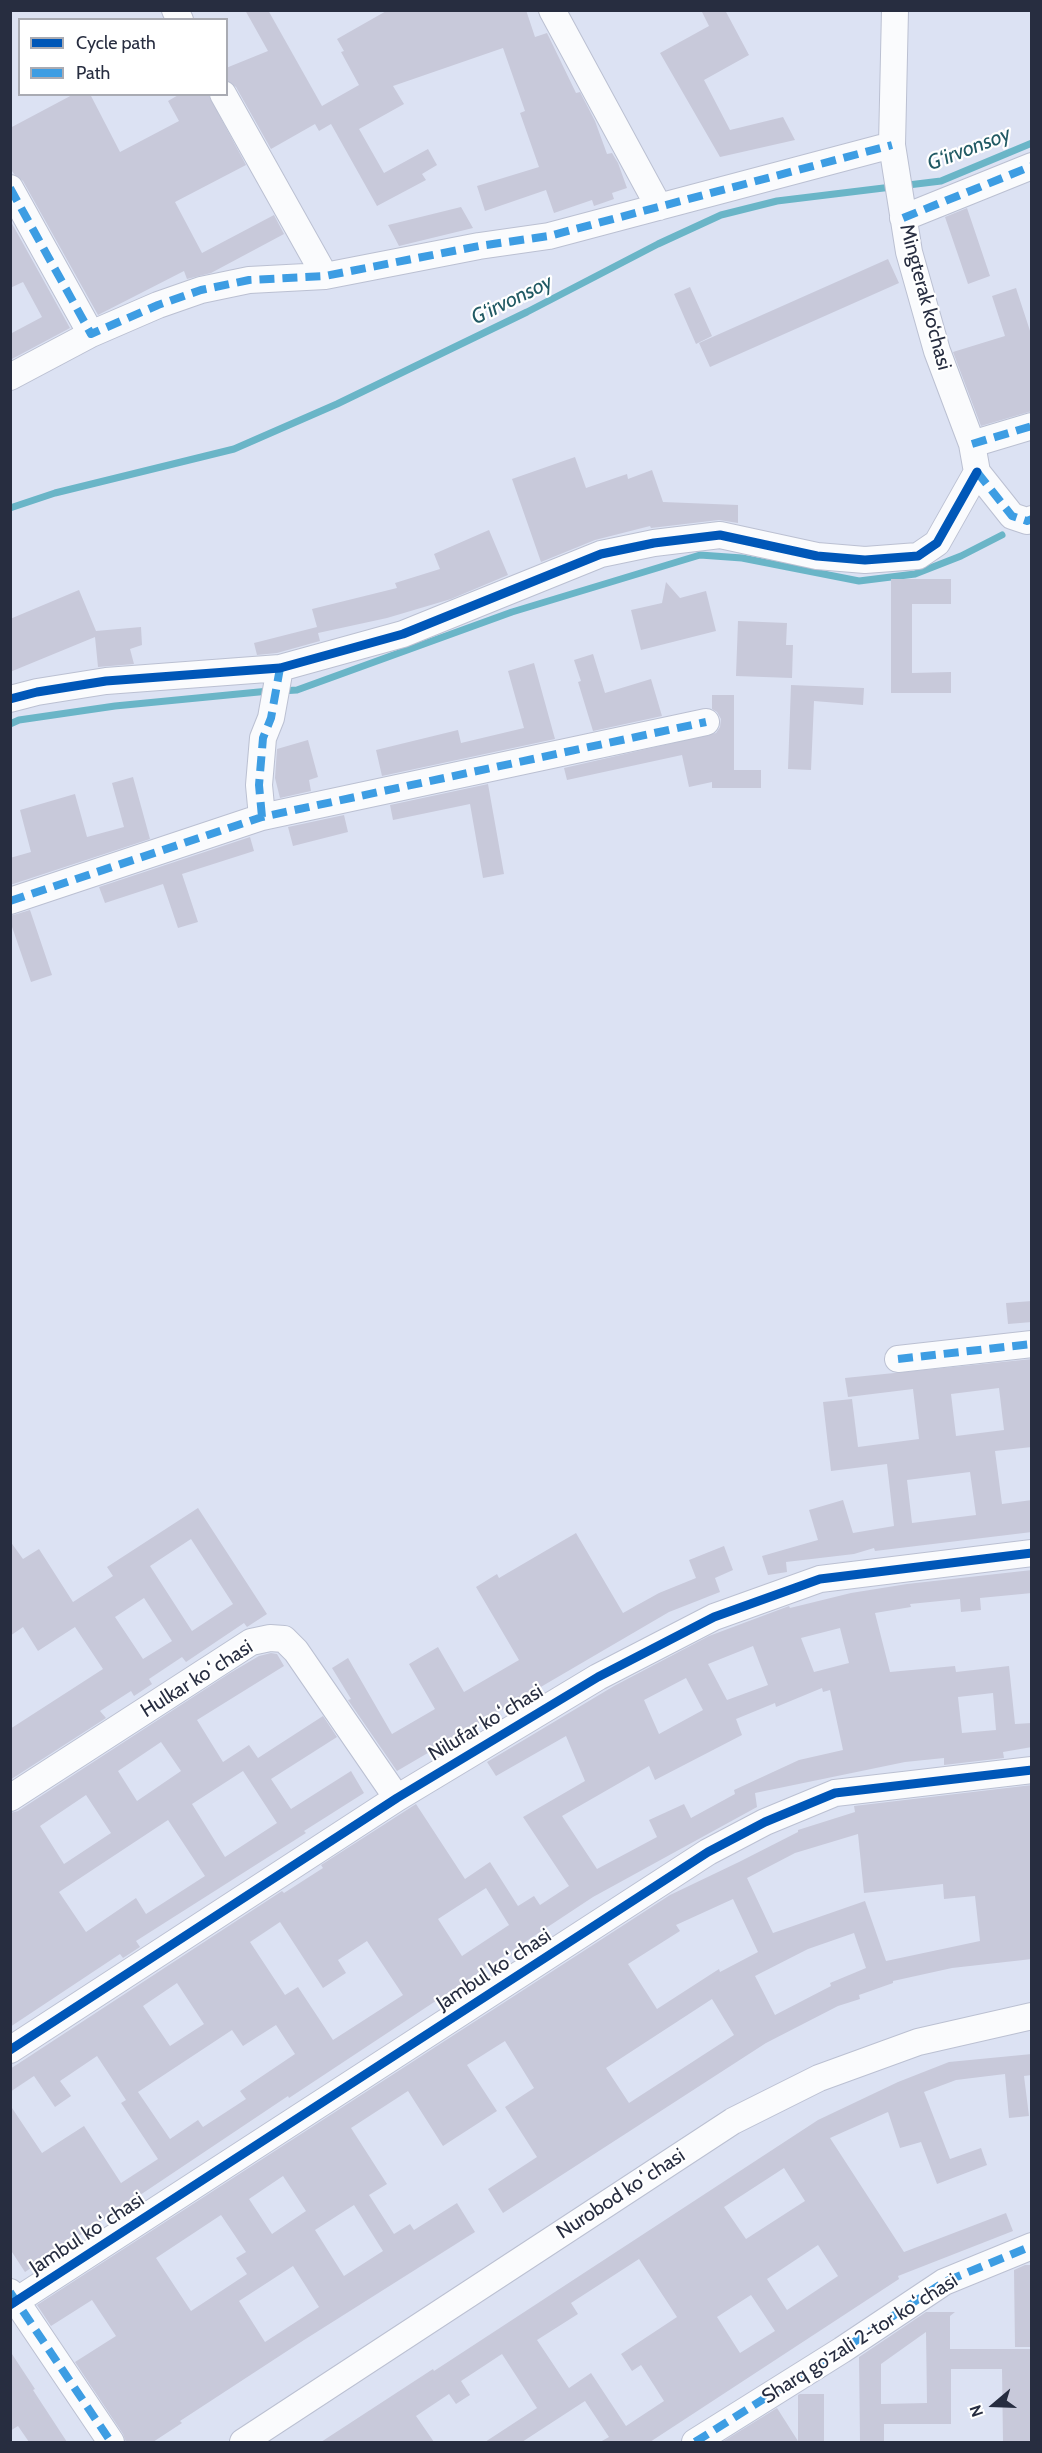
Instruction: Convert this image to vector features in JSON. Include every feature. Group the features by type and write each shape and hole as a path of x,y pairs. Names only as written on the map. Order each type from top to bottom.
{"street":[{"path":"552,10 659,207"},
{"name":"Mingterak ko‘chasi","path":"895,10 893,155 909,252 937,351 972,444 977,472"},
{"path":"224,96 325,276"},
{"path":"10,377 91,334 158,305 201,291 249,280 325,276 479,246 549,236 659,207 893,155"},
{"path":"903,218 1032,166"},
{"path":"10,188 91,334"},
{"path":"972,444 1032,426"},
{"path":"10,699 37,692 106,681 279,676 403,634 601,554 654,543 720,535 817,556 865,560 918,556 937,543 977,472 1022,518"},
{"path":"262,817 259,785 263,738 279,676"},
{"path":"10,902 262,817 706,722"},
{"path":"898,1359 1032,1344"},
{"name":"Nilufar koʻchasi","path":"10,2050 397,1798 598,1677 714,1617 820,1580 1032,1553"},
{"name":"Hulkar koʻchasi","path":"10,1798 251,1642 270,1638 284,1639 296,1651 397,1798"},
{"name":"Jambul koʻchasi","path":"13,2299 708,1852 765,1822 835,1793 1032,1770"},
{"name":"Nurobod koʻchasi","path":"243,2442 733,2121 819,2078 918,2042 1032,2016"},
{"name":"Sharq go'zali 2-tor koʻchasi","path":"695,2442 842,2350 944,2282 1032,2246"},
{"path":"13,2299 111,2442"}],"building":[{"path":"245,10 268,10 322,106 359,85 341,52 344,51 337,39 388,10 526,10 535,37 547,33 576,93 580,92 595,121 607,154 612,153 618,163 627,188 612,193 614,199 594,206 592,200 554,213 546,190 485,211 477,186 539,167 520,113 525,111 503,48 393,86 404,104 359,129 384,173 428,149 437,165 422,174 426,180 377,206 331,124 319,131 315,124 271,149 236,87 228,81 228,67 268,51"},
{"path":"701,10 725,10 749,55 704,80 730,130 783,117 795,140 720,157 660,53 709,26"},
{"path":"70,96 91,96 120,152 179,121 168,101 177,96 209,96 246,165 175,202 202,253 274,215 284,234 211,273 187,279 184,271 98,315 23,181 10,168 10,128"},
{"path":"461,207 473,228 399,246 388,225"},
{"path":"967,208 990,276 968,284 945,217"},
{"path":"10,220 70,328 10,360 10,334 42,317 23,282 10,288"},
{"path":"888,259 899,283 710,367 699,343"},
{"path":"690,287 712,336 696,344 674,294"},
{"path":"1016,288 1032,337 1032,411 981,426 953,352 1005,336 992,296"},
{"path":"575,457 586,488 627,474 628,479 652,470 663,502 738,505 738,523 719,520 651,528 650,526 595,540 541,562 512,479"},
{"path":"489,530 508,575 451,599 387,618 318,633 320,641 277,653 257,655 254,643 317,627 312,609 397,588 395,583 440,569 434,554"},
{"path":"891,579 951,579 951,604 912,604 912,673 951,672 951,693 891,693"},
{"path":"666,582 680,598 706,591 716,631 641,650 631,610 662,603"},
{"path":"79,590 96,631 141,627 142,645 130,649 134,664 98,667 95,637 10,672 10,619"},
{"path":"738,621 787,623 786,645 793,645 792,678 736,676"},
{"path":"593,654 605,693 651,679 662,716 593,731 578,682 581,681 574,660"},
{"path":"534,663 555,739 382,776 376,750 458,730 461,743 524,728 508,671"},
{"path":"791,685 864,688 863,705 814,701 811,770 788,769"},
{"path":"712,695 734,695 734,770 761,770 761,788 712,788 712,782 689,787 682,755 567,780 564,768 716,733 721,719 712,709"},
{"path":"308,740 318,777 309,780 311,791 280,798 275,778 277,749"},
{"path":"133,777 150,839 10,885 10,858 31,852 20,810 75,794 87,837 124,827 112,783"},
{"path":"488,784 504,874 483,878 470,804 393,820 390,805"},
{"path":"344,815 348,832 293,846 288,827"},
{"path":"250,837 254,851 182,874 198,922 178,928 163,884 105,903 99,887"},
{"path":"30,910 52,975 31,982 10,921 10,916"},
{"path":"1032,1301 1032,1322 1008,1324 1006,1303"},
{"path":"1032,1359 1032,1447 995,1451 1002,1504 1032,1500 1032,1532 875,1551 874,1548 854,1554 786,1562 787,1572 768,1575 762,1556 818,1540 809,1510 843,1500 853,1533 894,1526 887,1464 831,1471 823,1402 852,1399 858,1447 919,1439 913,1389 848,1397 845,1378","holes":["999,1388 1004,1430 956,1436 951,1394","970,1472 976,1515 912,1523 907,1480"]},
{"path":"198,1508 267,1614 247,1627 244,1623 186,1662 182,1657 149,1679 152,1684 134,1696 131,1691 100,1711 106,1718 10,1780 10,1729 103,1669 75,1627 38,1651 23,1627 10,1636 10,1541 23,1559 39,1549 73,1602 113,1576 107,1567","holes":["191,1539 233,1604 192,1631 150,1566","144,1598 172,1641 143,1659 115,1617"]},
{"path":"576,1533 623,1613 659,1593 696,1578 689,1560 724,1546 733,1570 715,1578 720,1592 669,1612 397,1771 348,1700 351,1699 332,1668 348,1658 392,1734 435,1709 409,1664 438,1647 464,1692 519,1660 476,1587 497,1574 499,1578"},
{"path":"1032,1570 1032,1593 980,1598 981,1610 961,1612 960,1599 910,1604 911,1607 875,1613 890,1672 955,1666 956,1672 1009,1666 1015,1724 1032,1723 1032,1747 1003,1752 1004,1758 944,1765 944,1758 905,1762 755,1793 757,1807 593,1897 289,2098 288,2096 25,2272 10,2249 10,2105 42,2153 84,2126 121,2183 158,2159 121,2103 126,2100 97,2056 60,2081 71,2096 55,2107 34,2076 10,2092 10,2069 282,1891 284,1893 323,1868 321,1865 416,1804 465,1879 490,1862 518,1906 534,1896 540,1905 569,1886 523,1817 585,1781 566,1736 496,1776 487,1762 614,1686 709,1636 789,1606 790,1608 851,1593 907,1584","holes":["840,1628 849,1663 814,1672 801,1638","753,1646 768,1685 727,1700 708,1664","686,1678 703,1710 659,1734 644,1700","822,1688 823,1692 830,1690 843,1750 799,1760 734,1790 735,1794 691,1818 684,1804 649,1820 657,1837 597,1869 562,1816 649,1766 655,1780 742,1735 736,1719 775,1703 776,1707","993,1693 996,1730 962,1733 958,1697","486,1888 509,1925 462,1956 438,1919","280,1922 323,1988 346,1973 338,1960 367,1941 403,1995 333,2040 298,1987 285,1995 250,1942","177,1983 204,2024 170,2046 143,2006","276,2025 295,2054 240,2091 246,2099 203,2127 198,2120 170,2139 138,2092 232,2030 243,2046"]},
{"path":"277,1654 284,1666 197,1720 223,1762 249,1745 258,1758 323,1716 337,1737 271,1779 291,1809 351,1771 364,1793 304,1831 306,1833 136,1941 140,1947 123,1958 120,1954 10,2027 10,1813 18,1811 259,1656","holes":["161,1742 181,1771 137,1801 118,1771","243,1771 277,1823 225,1857 192,1804","86,1795 111,1833 64,1864 40,1826","168,1820 205,1876 146,1914 136,1898 86,1932 59,1892"]},
{"path":"1032,1785 1032,1959 952,1968 893,1981 893,1983 859,1995 860,1999 838,2006 766,2043 503,2213 488,2189 537,2157 505,2107 534,2088 505,2041 467,2065 497,2111 443,2146 408,2091 351,2128 387,2184 369,2195 394,2234 410,2224 414,2230 457,2203 475,2232 304,2340 180,2421 182,2423 153,2442 126,2442 75,2362 116,2336 92,2300 51,2326 37,2305 670,1895 739,1862 798,1830 855,1812 854,1806","holes":["858,1834 864,1893 943,1884 944,1899 975,1896 980,1941 886,1961 865,1901 773,1933 747,1878 795,1853","733,1899 758,1952 720,1972 719,1969 657,2009 628,1964 680,1931 676,1925","854,1933 866,1968 830,1983 831,1986 775,2015 755,1976 808,1949","712,1999 734,2035 629,2103 606,2068","283,2176 306,2211 272,2234 249,2199","354,2205 383,2251 344,2276 315,2230","221,2215 246,2252 236,2258 247,2274 191,2311 156,2258","293,2266 319,2307 265,2342 239,2301"]},
{"path":"1032,2054 1032,2075 1024,2076 1029,2116 1009,2118 1005,2074 956,2080 924,2092 950,2159 981,2148 987,2165 937,2184 921,2142 900,2148 888,2112 830,2138 904,2252 1006,2213 1013,2231 898,2276 899,2279 650,2442 600,2442 609,2437 585,2401 522,2442 485,2442 537,2408 502,2354 461,2381 470,2395 456,2404 449,2394 416,2416 434,2442 321,2442 433,2369 434,2371 818,2120 898,2082 949,2062","holes":["784,2168 805,2201 746,2239 724,2207","818,2245 838,2276 787,2310 767,2279","639,2259 677,2317 621,2354 632,2371 641,2365 664,2401 626,2426 591,2373 569,2388 537,2340 578,2314 571,2303","751,2295 775,2331 740,2353 717,2317"]},
{"path":"1025,2265 1032,2265 1032,2347 1015,2347 1014,2270"},
{"path":"926,2312 955,2312 950,2316 950,2349 1032,2349 1032,2442 1003,2442 1002,2369 951,2369 951,2424 884,2424 884,2442 860,2442 859,2357","holes":["926,2332 927,2403 881,2404 881,2364"]},
{"path":"10,2351 67,2442 29,2442 18,2426 10,2431"},
{"path":"824,2394 824,2442 722,2442 777,2408 798,2441 798,2395"}],"waterway":[{"name":"G‘irvonsoy","path":"10,508 55,493 234,449 337,404 527,312 658,244 721,215 777,201 941,181 1032,143"},
{"path":"281,691 297,690 512,612 700,555 742,558 859,581 915,574 961,556 1002,535"},
{"path":"10,724 19,720 115,706 269,691"}],"marked path":[{"path":"10,188 91,334 158,305 201,290 249,280 325,276 479,246 549,236 892,145"},
{"path":"903,218 1032,166"},
{"path":"972,444 1032,426"},
{"path":"977,472 1012,516 1027,521 1032,519"},
{"path":"262,817 259,785 263,738 271,718 280,668"},
{"path":"10,901 262,817 706,722"},
{"path":"898,1359 1032,1344"},
{"path":"695,2442 842,2350 944,2282 1032,2246"},
{"path":"10,2292 111,2442"}],"cycle path":[{"path":"10,699 37,692 106,681 280,668 403,634 601,554 654,543 720,535 817,556 865,560 918,556 937,543 977,472"},
{"path":"10,2050 397,1798 598,1677 714,1617 820,1579 1032,1553"},
{"path":"10,2305 708,1852 765,1822 835,1793 1032,1770"}]}
